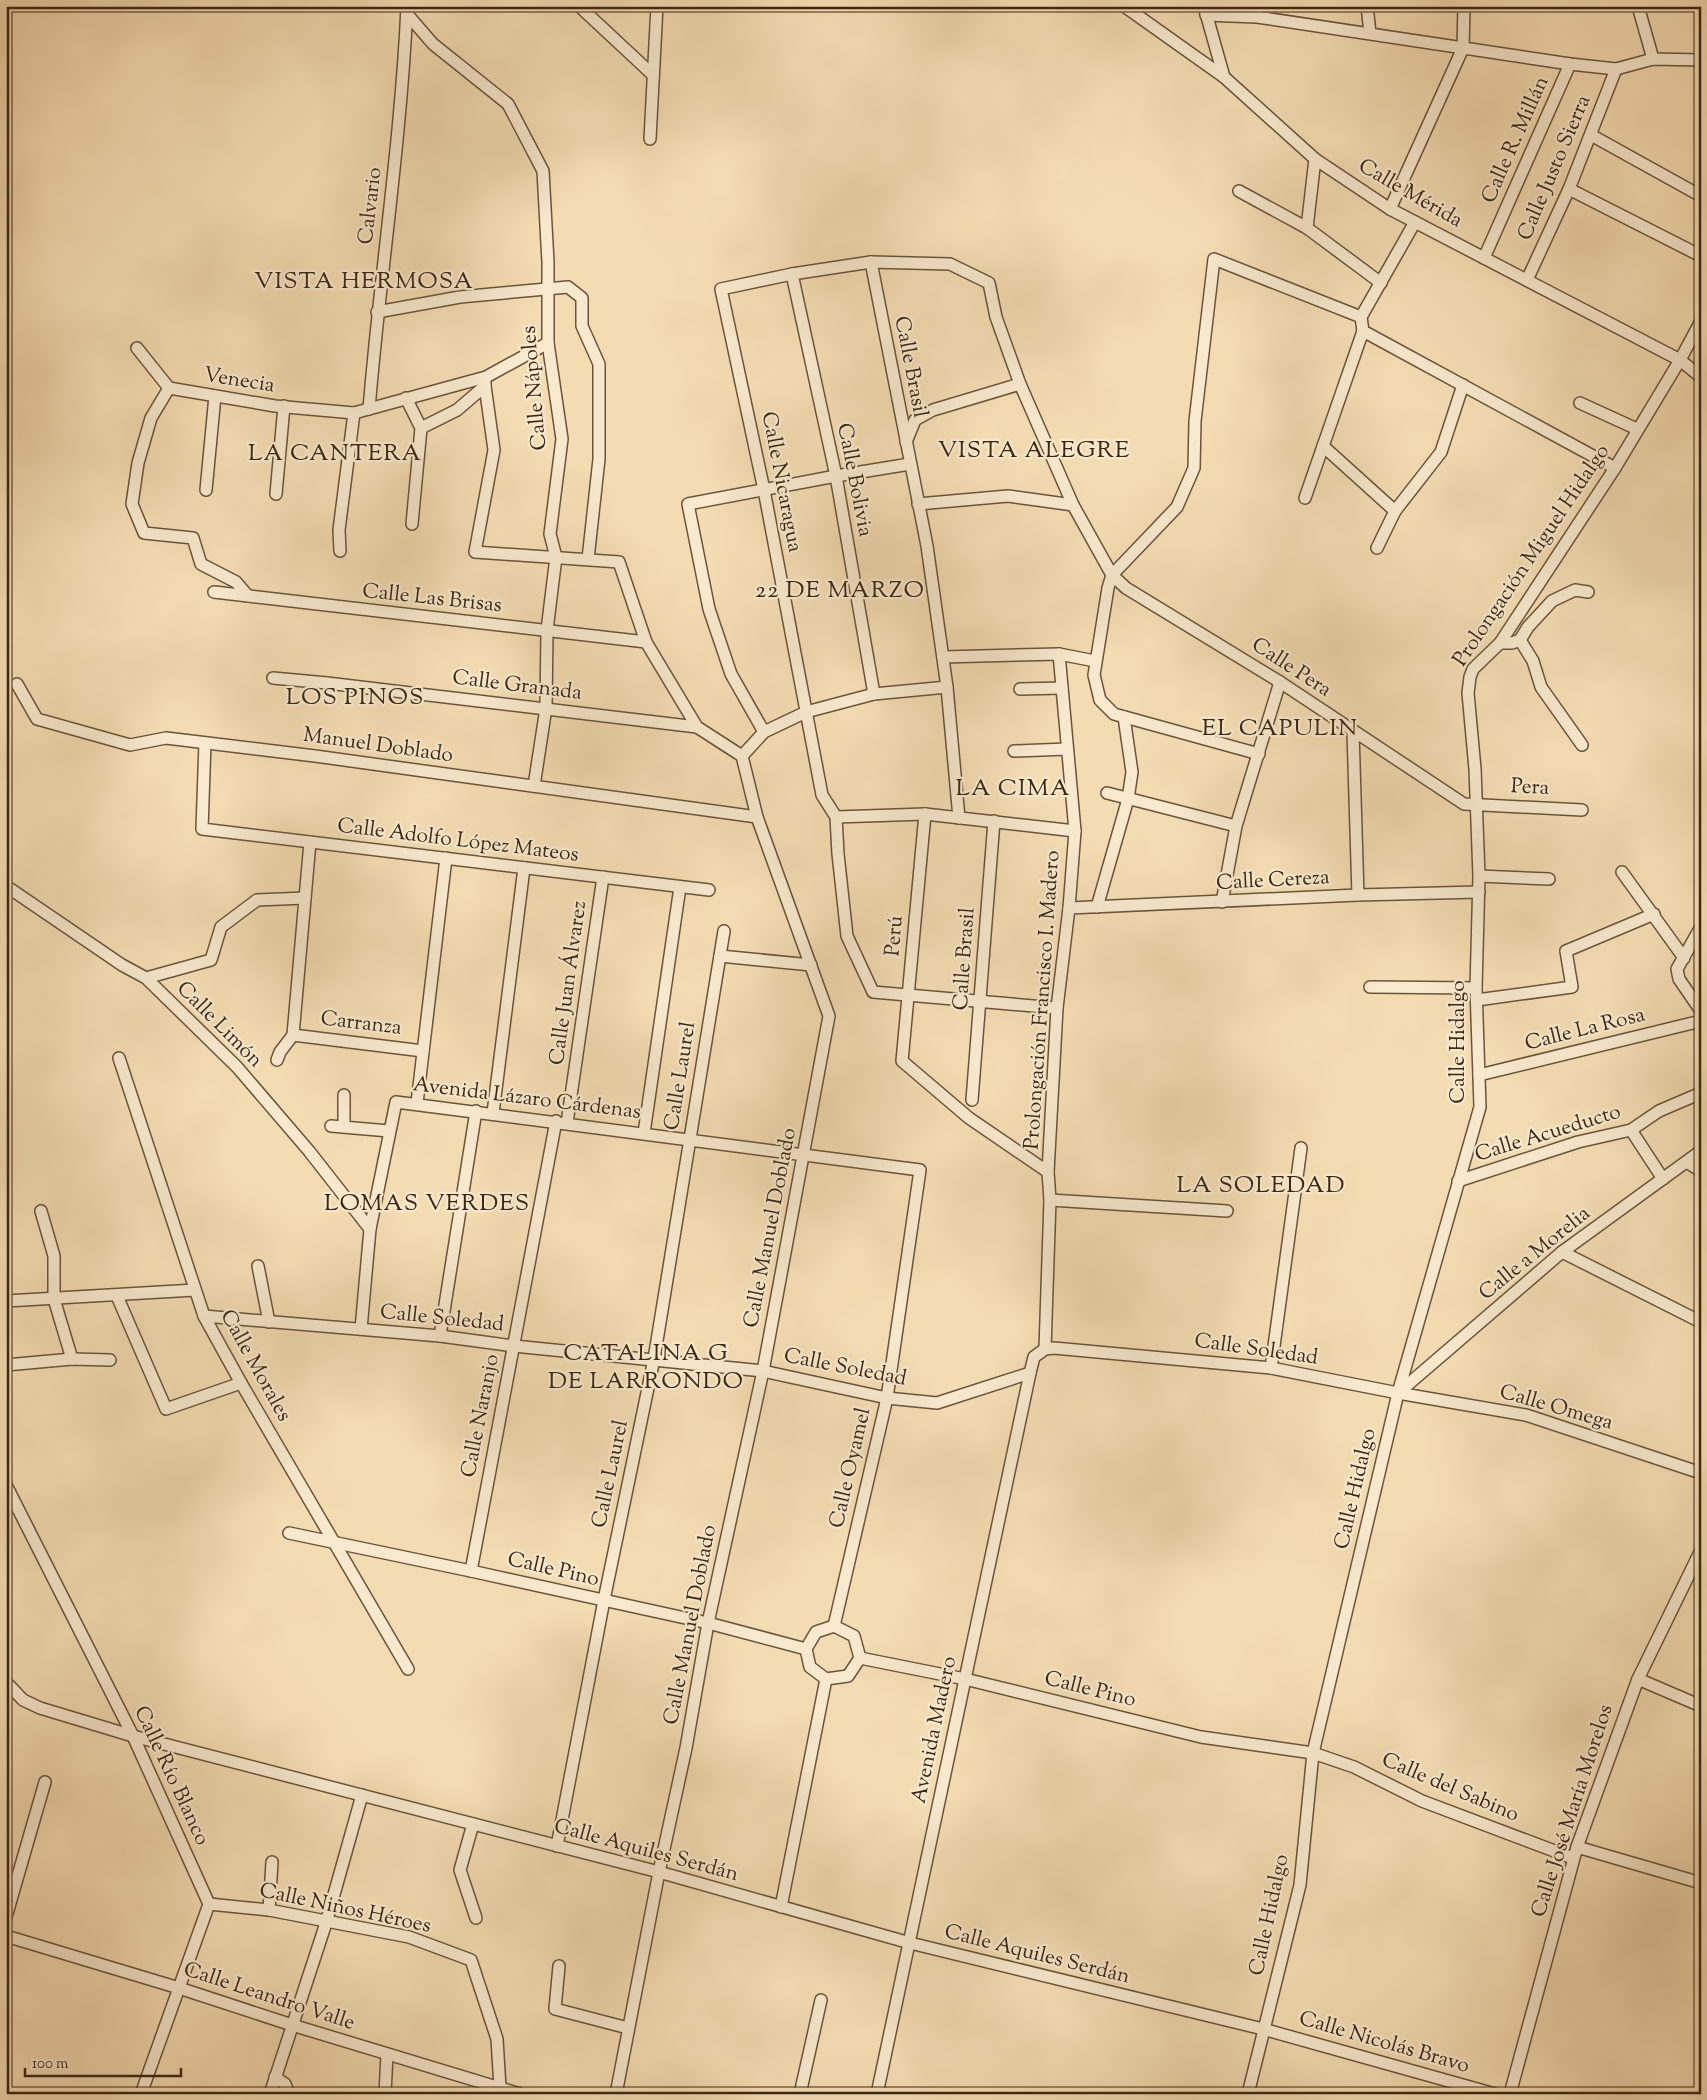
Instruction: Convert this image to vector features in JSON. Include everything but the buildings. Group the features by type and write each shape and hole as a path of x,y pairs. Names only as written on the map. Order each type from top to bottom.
{"street":[{"path":"579,6 653,76"},
{"path":"650,139 657,6"},
{"name":"Calle Mérida","path":"1124,6 1224,77 1315,159 1390,209 1680,360 1700,376"},
{"path":"1367,6 1370,33"},
{"path":"1390,209 1463,48 1464,6"},
{"path":"1638,6 1653,59"},
{"name":"Calle Nápoles","path":"407,10 433,44 508,104 543,171 548,343 562,439 550,534 556,557 547,630 546,708"},
{"name":"Calvario","path":"369,409 377,312 394,166 407,10"},
{"path":"1224,77 1205,11 1616,69 1653,59 1701,60"},
{"name":"Calle R. Millán","path":"1484,258 1570,64"},
{"name":"Calle Justo Sierra","path":"1527,280 1569,189 1616,69"},
{"path":"1591,135 1701,196"},
{"path":"1307,228 1315,159"},
{"path":"1569,189 1701,256"},
{"path":"1239,191 1307,228 1381,283"},
{"path":"1305,498 1363,331 1362,317 1415,222"},
{"path":"1259,754 1114,714 1100,700 1094,675 1095,660 1108,588 1112,575 1177,507 1194,468 1195,421 1214,259 1362,317"},
{"path":"792,274 871,262 950,264 989,283 996,317 1020,384 1073,505 1112,575"},
{"name":"Calle Brasil","path":"871,262 927,546 947,688 959,818"},
{"name":"Calle Nicaragua","path":"792,274 721,289 764,490 822,795 836,817"},
{"name":"Calle Bolivia","path":"792,274 836,476 874,694"},
{"path":"377,312 460,297 568,287 582,298 582,326 599,364 599,459 588,559"},
{"name":"Prolongación Miguel Hidalgo","path":"1479,892 1475,769 1468,693 1473,669 1500,643 1615,468 1680,360 1701,321"},
{"path":"1363,331 1615,468"},
{"path":"421,428 457,410 485,381 548,343"},
{"path":"137,348 169,388 151,418 138,463 132,504 144,533 193,538 201,564 236,582 248,596"},
{"path":"340,551 339,530 354,414 406,398 485,381"},
{"path":"485,381 494,450 475,552 619,562 646,642 697,727 744,754 762,735 806,712 874,694 947,688"},
{"path":"906,442 915,420 933,410 1020,384"},
{"path":"1377,548 1395,511 1441,452 1463,386"},
{"name":"Venecia","path":"169,388 284,406 354,414"},
{"path":"206,490 215,396"},
{"path":"406,398 421,428 412,524"},
{"path":"1580,403 1637,430"},
{"path":"276,494 284,406"},
{"path":"1323,446 1395,511"},
{"path":"762,735 731,674 708,609 688,504 910,464"},
{"path":"918,504 1008,496 1073,505"},
{"name":"Calle Pera","path":"1112,575 1126,588 1280,682 1464,804 1476,804"},
{"path":"1500,643 1520,640 1528,627 1552,600 1575,590 1588,592"},
{"name":"Calle Las Brisas","path":"214,592 646,642"},
{"path":"1520,640 1533,661 1541,687 1582,745"},
{"path":"943,657 1059,654 1095,660"},
{"name":"Prolongación Francisco I. Madero","path":"1045,1349 1050,1200 1048,1172 1057,1008 1069,908 1075,832 1059,654"},
{"name":"Calle Granada","path":"273,678 546,708 697,727"},
{"path":"1222,902 1236,826 1280,682"},
{"name":"Manuel Doblado","path":"16,684 36,720 130,745 166,738 315,756 757,817"},
{"path":"1020,689 1062,688"},
{"path":"534,786 546,708"},
{"path":"1097,907 1128,799 1132,772 1124,716"},
{"path":"1353,732 1358,896"},
{"name":"Calle Adolfo López Mateos","path":"205,743 202,829 709,890"},
{"path":"1014,751 1067,750"},
{"name":"Calle Manuel Doblado","path":"616,2094 659,1872 686,1748 708,1623 763,1371 829,1016 757,817 744,754"},
{"path":"1107,793 1236,826"},
{"name":"Pera","path":"1476,804 1582,810"},
{"path":"1057,1008 873,992 847,936 836,817 924,814 1075,832"},
{"name":"Perú","path":"924,814 902,1061 969,1118 1048,1172"},
{"name":"Calle Brasil","path":"972,1100 994,821"},
{"path":"277,1060 280,1052 293,1035 310,842"},
{"path":"417,1103 446,858"},
{"path":"493,1113 524,868"},
{"path":"1622,872 1684,958"},
{"path":"1479,876 1549,879"},
{"name":"Calle Juan Álvarez","path":"562,1122 603,878"},
{"name":"Calle Limón","path":"6,886 122,965 146,978 237,1067 309,1151 370,1229"},
{"path":"644,1133 680,887"},
{"name":"Calle Cereza","path":"1069,908 1479,892"},
{"name":"Calle Hidalgo","path":"1248,2094 1300,1885 1313,1754 1398,1393 1480,1107 1476,988 1479,892"},
{"path":"146,978 211,960 221,926 257,900 305,898"},
{"path":"1477,1000 1572,987 1566,951 1654,914"},
{"path":"1701,927 1677,969 1679,979 1701,1011"},
{"name":"Calle Laurel","path":"557,1846 604,1600 654,1359 724,932"},
{"path":"720,956 811,965"},
{"path":"1370,987 1476,988"},
{"name":"Calle La Rosa","path":"1479,1075 1701,1021"},
{"name":"Carranza","path":"293,1035 423,1051"},
{"name":"Calle Morales","path":"119,1058 204,1316 408,1669"},
{"name":"Calle Acueducto","path":"1458,1181 1578,1142 1630,1130 1660,1112 1701,1093"},
{"path":"344,1095 344,1126"},
{"name":"Avenida Lázaro Cárdenas","path":"389,1131 396,1102 417,1103 920,1170"},
{"path":"440,1336 476,1111"},
{"name":"Calle Naranjo","path":"471,1570 514,1346 562,1122"},
{"path":"331,1126 389,1131 370,1229 361,1328"},
{"path":"1630,1130 1663,1179"},
{"path":"1271,1368 1302,1148"},
{"name":"Calle a Morelia","path":"1398,1393 1562,1252 1701,1151"},
{"path":"1687,1162 1701,1171"},
{"name":"Calle Oyamel","path":"834,1626 887,1398 920,1170"},
{"path":"1050,1200 1227,1211"},
{"path":"42,1211 54,1256 54,1299 72,1359"},
{"path":"1562,1252 1701,1322"},
{"path":"258,1266 269,1322"},
{"path":"6,1301 195,1290"},
{"path":"117,1296 166,1409 241,1383"},
{"name":"Calle Soledad","path":"204,1316 361,1328 514,1346 763,1371 887,1398 937,1403 1030,1373"},
{"name":"Calle Soledad","path":"1045,1349 1054,1348 1271,1368 1398,1393"},
{"path":"1030,1373 1034,1357 1045,1349"},
{"path":"6,1366 72,1359 110,1360"},
{"name":"Avenida Madero","path":"877,2094 1030,1373"},
{"name":"Calle Omega","path":"1398,1393 1526,1415 1701,1472"},
{"name":"Calle Río Blanco","path":"6,1485 133,1736 209,1904"},
{"name":"Calle Pino","path":"290,1533 471,1570 708,1623 806,1649"},
{"name":"Calle José María Morelos","path":"1510,2094 1575,1852 1638,1678 1701,1550"},
{"path":"834,1626 854,1636 860,1658 848,1676 826,1679 810,1667 806,1649 816,1632 834,1626"},
{"name":"Calle Pino","path":"860,1658 965,1679 1201,1737 1313,1754"},
{"path":"1638,1678 1701,1706"},
{"path":"781,1907 826,1679"},
{"name":"Calle Aquiles Serdán","path":"6,1682 23,1700 40,1708 133,1736 659,1872 910,1943 1263,2029"},
{"name":"Calle del Sabino","path":"1313,1754 1354,1767 1422,1801 1575,1852 1701,1883"},
{"path":"6,1917 45,1782"},
{"path":"270,2094 326,1923 362,1795"},
{"path":"473,1824 460,1870 476,1918"},
{"path":"269,1910 272,1862"},
{"path":"141,2094 209,1904"},
{"name":"Calle Niños Héroes","path":"209,1904 269,1910 326,1923 409,1937 471,1960 497,2039 500,2088"},
{"name":"Calle Leandro Valle","path":"6,1936 520,2094"},
{"path":"559,1966 555,2009 628,2028"},
{"path":"800,2094 822,2000"},
{"name":"Calle Nicolás Bravo","path":"1263,2029 1495,2094"},
{"path":"386,2094 387,2054"},
{"path":"275,2077 285,2084 289,2094"}],"district":[{"name":"VISTA HERMOSA","path":"364,282"},
{"name":"VISTA ALEGRE","path":"1034,451"},
{"name":"LA CANTERA","path":"335,454"},
{"name":"22 DE MARZO","path":"840,591"},
{"name":"LOS PINOS","path":"355,698"},
{"name":"EL CAPULIN","path":"1280,729"},
{"name":"LA CIMA","path":"1013,789"},
{"name":"LA SOLEDAD","path":"1261,1186"},
{"name":"LOMAS VERDES","path":"427,1204"},
{"name":"CATALINA G DE LARRONDO","path":"646,1368"}]}
